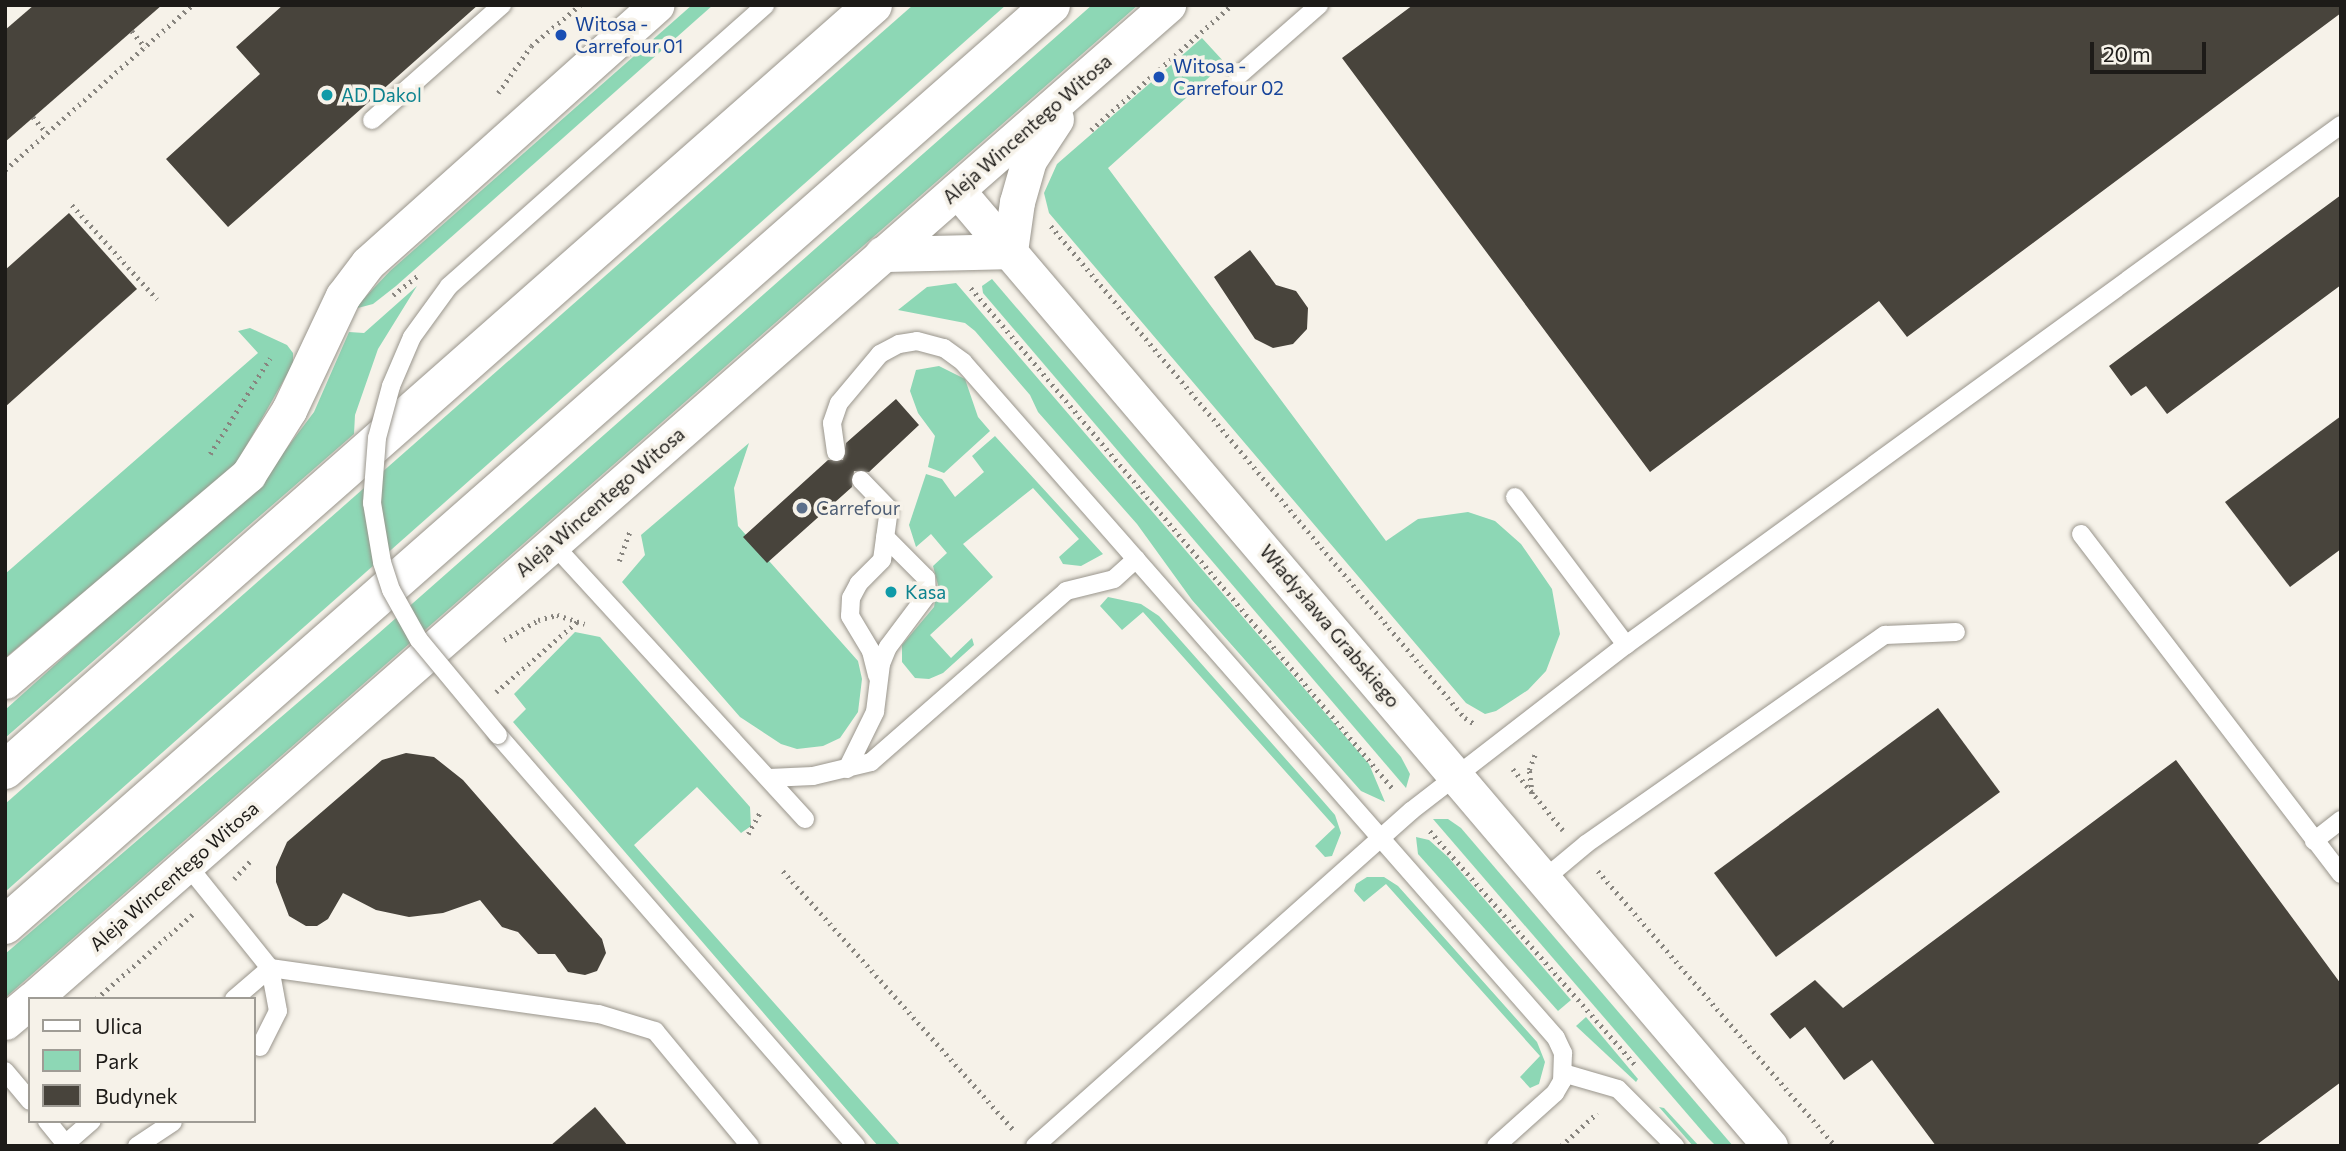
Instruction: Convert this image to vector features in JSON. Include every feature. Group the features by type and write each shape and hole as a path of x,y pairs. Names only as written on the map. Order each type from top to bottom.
{"main road":[{"path":"5,769 873,5"},
{"path":"5,925 1051,5"}],"street":[{"path":"5,681 248,475 289,410 343,296 368,263 657,5"},
{"name":"Aleja Wincentego Witosa","path":"35,997 188,866 1168,5"},
{"path":"882,254 1010,251 1017,202 1030,160 1081,81"},
{"name":"Władysława Grabskiego","path":"957,190 1770,1146"},
{"name":"Aleja Wincentego Witosa","path":"5,1023 28,1003"}],"lane":[{"path":"372,120 502,5"},
{"path":"765,5 449,286 412,337 391,386 377,438 372,503 382,562 391,590 419,640 498,735 856,1146"},
{"path":"1238,76 1319,5"},
{"path":"1035,1146 1381,837 1456,776 1626,645 2341,125"},
{"path":"836,452 832,423 839,403 880,355 899,344 918,341 944,348 1136,559 1556,1038 1563,1053 1563,1073 1555,1093 1496,1146"},
{"path":"861,480 889,509 882,560 859,583 851,598 850,616 871,651 879,689"},
{"path":"1515,496 1626,645"},
{"path":"2081,534 2341,874"},
{"path":"847,769 875,712 888,648 922,606 928,586 926,578 886,537"},
{"path":"553,544 804,819"},
{"path":"769,778 847,769 871,762 1066,591 1114,579 1136,559"},
{"path":"1543,880 1579,849 1885,635 1955,632"},
{"path":"2314,841 2341,820"},
{"path":"188,866 270,968 278,1010 260,1047"},
{"path":"236,997 270,968 599,1014 655,1031 750,1146"},
{"path":"5,1071 28,1099"},
{"path":"1563,1073 1618,1089 1675,1146"},
{"path":"49,1123 67,1145 90,1123"},
{"path":"137,1146 172,1123"}],"path":[{"path":"5,170 192,5"},
{"path":"493,101 531,46 580,5"},
{"path":"1084,136 1232,5"},
{"path":"132,31 145,47"},
{"path":"33,117 47,133"},
{"path":"72,205 157,299"},
{"path":"1046,219 1465,718 1495,746 1579,849 1835,1146"},
{"path":"202,461 234,421 263,365 278,349"},
{"path":"495,693 578,621 557,615"},
{"path":"783,871 1018,1135"},
{"path":"98,997 213,897"},
{"path":"1561,1146 1605,1106"}],"green space":[{"path":"692,5 713,5 396,286 373,304 354,309 390,271"},
{"path":"913,5 1006,5 5,892 5,804"},
{"path":"1092,5 1138,5 5,998 5,954 379,633"},
{"path":"1202,38 1225,63 1108,168 1386,541 1418,519 1468,512 1495,521 1521,544 1552,589 1560,634 1546,671 1528,690 1496,711 1485,714 1466,703 1049,213 1044,193 1057,164"},
{"path":"992,279 1401,757 1410,774 1406,788 983,293 982,286"},
{"path":"956,283 1369,764 1385,802 1361,791 1192,600 1137,524 1038,412 1030,395 975,331 965,323 898,310 927,287"},
{"path":"417,286 378,349 355,415 354,434 5,738 5,710 268,473 314,412 349,332 364,333"},
{"path":"250,328 287,345 293,353 293,364 235,466 5,658 5,574 258,353 238,331"},
{"path":"939,366 965,379 978,417 990,431 944,473 928,467 935,436 918,413 910,391 916,370"},
{"path":"995,436 1103,554 1081,566 1063,564 1059,557 1079,539 1033,488 963,544 993,577 930,635 951,658 972,638 974,645 943,673 929,679 915,678 902,662 902,645 934,607 938,585 933,566 947,553 931,534 916,547 909,525 926,474 942,479 955,497 984,472 972,456"},
{"path":"749,443 734,488 738,526 858,661 862,679 858,712 840,738 823,746 797,749 781,744 740,717 622,582 645,555 641,535"},
{"path":"1108,597 1141,604 1159,616 1335,815 1341,833 1332,856 1325,857 1315,846 1335,827 1143,612 1122,630 1100,606"},
{"path":"575,632 600,637 750,807 751,826 741,833 697,787 634,845 901,1146 878,1146 513,722 526,709 514,694"},
{"path":"1433,819 1448,819 1461,828 1733,1146 1716,1146 1708,1138"},
{"path":"1416,837 1429,840 1448,857 1571,1000 1558,1011 1418,854"},
{"path":"1367,877 1384,877 1398,886 1537,1042 1545,1062 1539,1084 1530,1088 1520,1077 1540,1056 1386,884 1364,902 1354,891 1356,884"},
{"path":"1586,1017 1638,1079 1636,1082 1576,1026"},
{"path":"1659,1107 1664,1108 1699,1146 1693,1146"}],"building":[{"path":"34,5 162,5 5,142 5,30"},
{"name":"AD Dakol","path":"283,5 478,5 228,227 166,159 260,74 236,47"},
{"path":"1413,5 2341,5 2341,13 1907,337 1879,301 1650,472 1342,58"},
{"path":"2341,195 2341,285 2167,414 2146,386 2131,396 2109,366"},
{"path":"69,213 137,289 5,407 5,270"},
{"path":"1250,250 1276,285 1296,291 1308,308 1307,329 1293,344 1273,348 1255,339 1214,277"},
{"name":"Carrefour","path":"896,399 919,425 869,472 854,471 852,487 767,563 743,537 828,460 843,460 846,443"},
{"path":"2341,416 2341,549 2290,587 2225,502"},
{"path":"1938,708 2000,792 1776,957 1714,873"},
{"path":"406,753 434,757 463,780 602,939 606,953 597,971 585,975 568,972 555,954 538,954 518,932 502,927 480,900 443,913 409,917 376,910 343,893 328,919 317,926 306,926 289,916 276,882 276,867 287,842 382,760"},
{"path":"2176,760 2341,984 2341,1082 2255,1146 1936,1146 1872,1060 1844,1080 1805,1027 1790,1039 1770,1014 1815,980 1843,1008"},
{"path":"595,1107 628,1146 550,1146"}],"place":[{"name":"Witosa - Carrefour 01","path":"561,35"},
{"name":"Witosa - Carrefour 02","path":"1159,77"},
{"name":"AD Dakol","path":"327,95"},
{"name":"Carrefour","path":"802,508"},
{"name":"Kasa","path":"891,592"}]}
